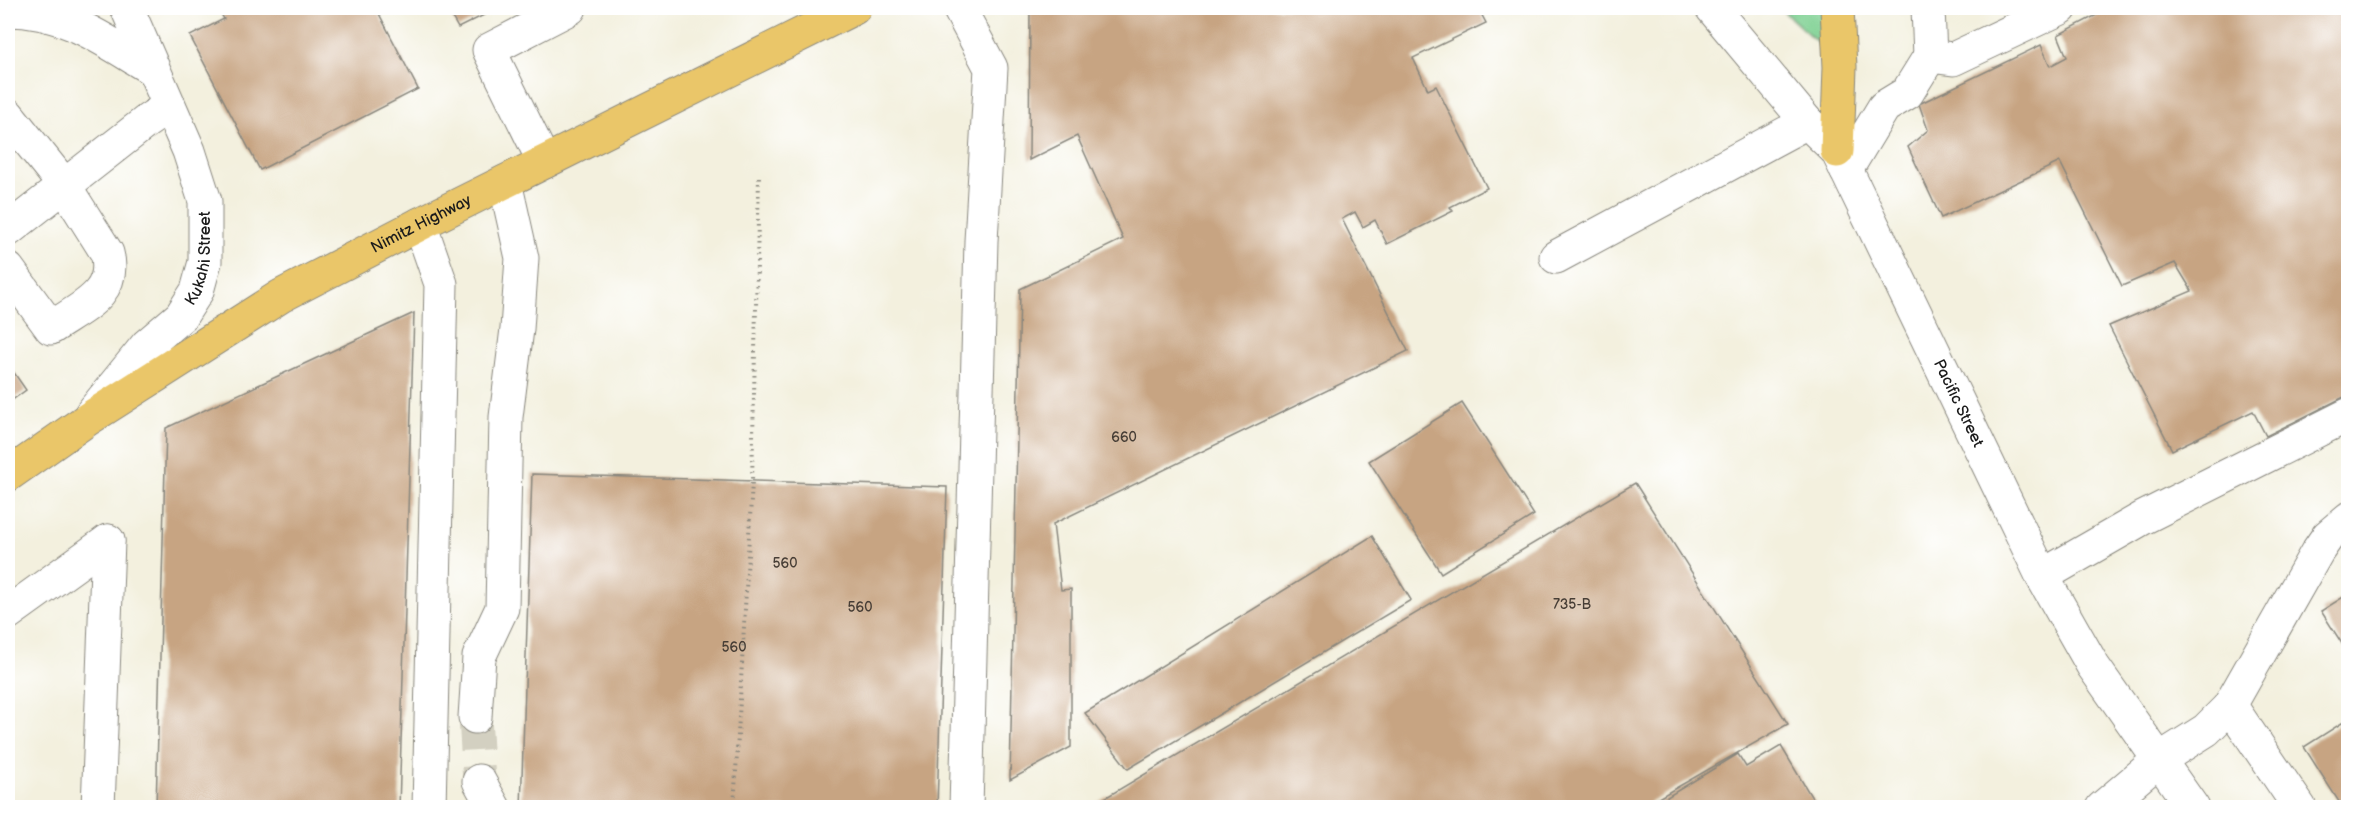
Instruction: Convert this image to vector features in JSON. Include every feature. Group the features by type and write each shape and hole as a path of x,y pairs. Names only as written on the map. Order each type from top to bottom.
{"main road":[{"name":"Nimitz Highway","path":"8,475 88,418 281,296 420,224 854,8"},
{"path":"1837,8 1841,161"}],"street":[{"name":"Kukahi Street","path":"88,418 147,345 181,316 197,291 205,262 205,201 189,151 127,8"},
{"path":"544,162 489,50 570,8"},
{"path":"959,8 991,68 981,241 966,807"},
{"name":"Pacific Street","path":"1712,8 1841,161 2042,576 2093,666 2193,807"},
{"path":"1841,161 1884,107 1907,93 1930,56 1928,8"},
{"path":"1930,56 1953,59 2061,8"},
{"path":"8,10 26,10 75,23 152,69"},
{"path":"8,230 147,120 169,106"},
{"path":"8,115 64,185 107,252 110,264 109,276 100,294 51,328 8,269"},
{"path":"1556,256 1807,122"},
{"path":"475,717 479,657 502,608 506,417 518,329 522,258 505,182"},
{"path":"420,224 441,284 429,807"},
{"path":"2042,576 2143,518 2349,415"},
{"path":"2102,807 2160,759 2206,730 2230,705 2317,552 2328,536 2349,519"},
{"path":"8,613 108,541 98,807"},
{"path":"2230,705 2300,807"}],"path":[{"path":"734,807 752,481 759,177"}],"green space":[{"path":"1780,8 1824,8 1828,52"}],"building":[{"path":"229,8 376,8 418,89 260,170 190,36 224,19 220,12"},
{"path":"447,8 498,8 458,28"},
{"path":"1030,8 1478,8 1486,23 1413,58 1428,90 1436,86 1487,188 1450,207 1453,211 1387,244 1375,220 1363,227 1355,212 1342,219 1408,351 1053,524 1061,590 1071,589 1071,747 1010,780 1020,289 1123,239 1077,136 1029,160"},
{"path":"2110,8 2147,8 2150,14 2162,8 2348,8 2348,395 2266,436 2253,411 2172,450 2109,326 2192,291 2175,263 2122,286 2060,162 1941,218 1908,147 1928,130 1919,104 2041,45 2050,66 2067,57 2058,35"},
{"path":"414,313 399,808 156,808 166,428"},
{"path":"8,364 26,390 8,403"},
{"path":"1462,403 1534,515 1441,573 1369,461"},
{"path":"532,474 947,487 937,808 521,808"},
{"path":"1635,483 1788,724 1641,808 1088,808"},
{"path":"1372,536 1411,600 1128,769 1085,713"},
{"path":"2348,594 2348,653 2321,611"},
{"path":"2348,719 2348,808 2343,808 2304,747"},
{"path":"1781,746 1818,808 1649,808 1738,754 1746,767"}],"tunnel":[{"path":"475,717 479,781"}]}
